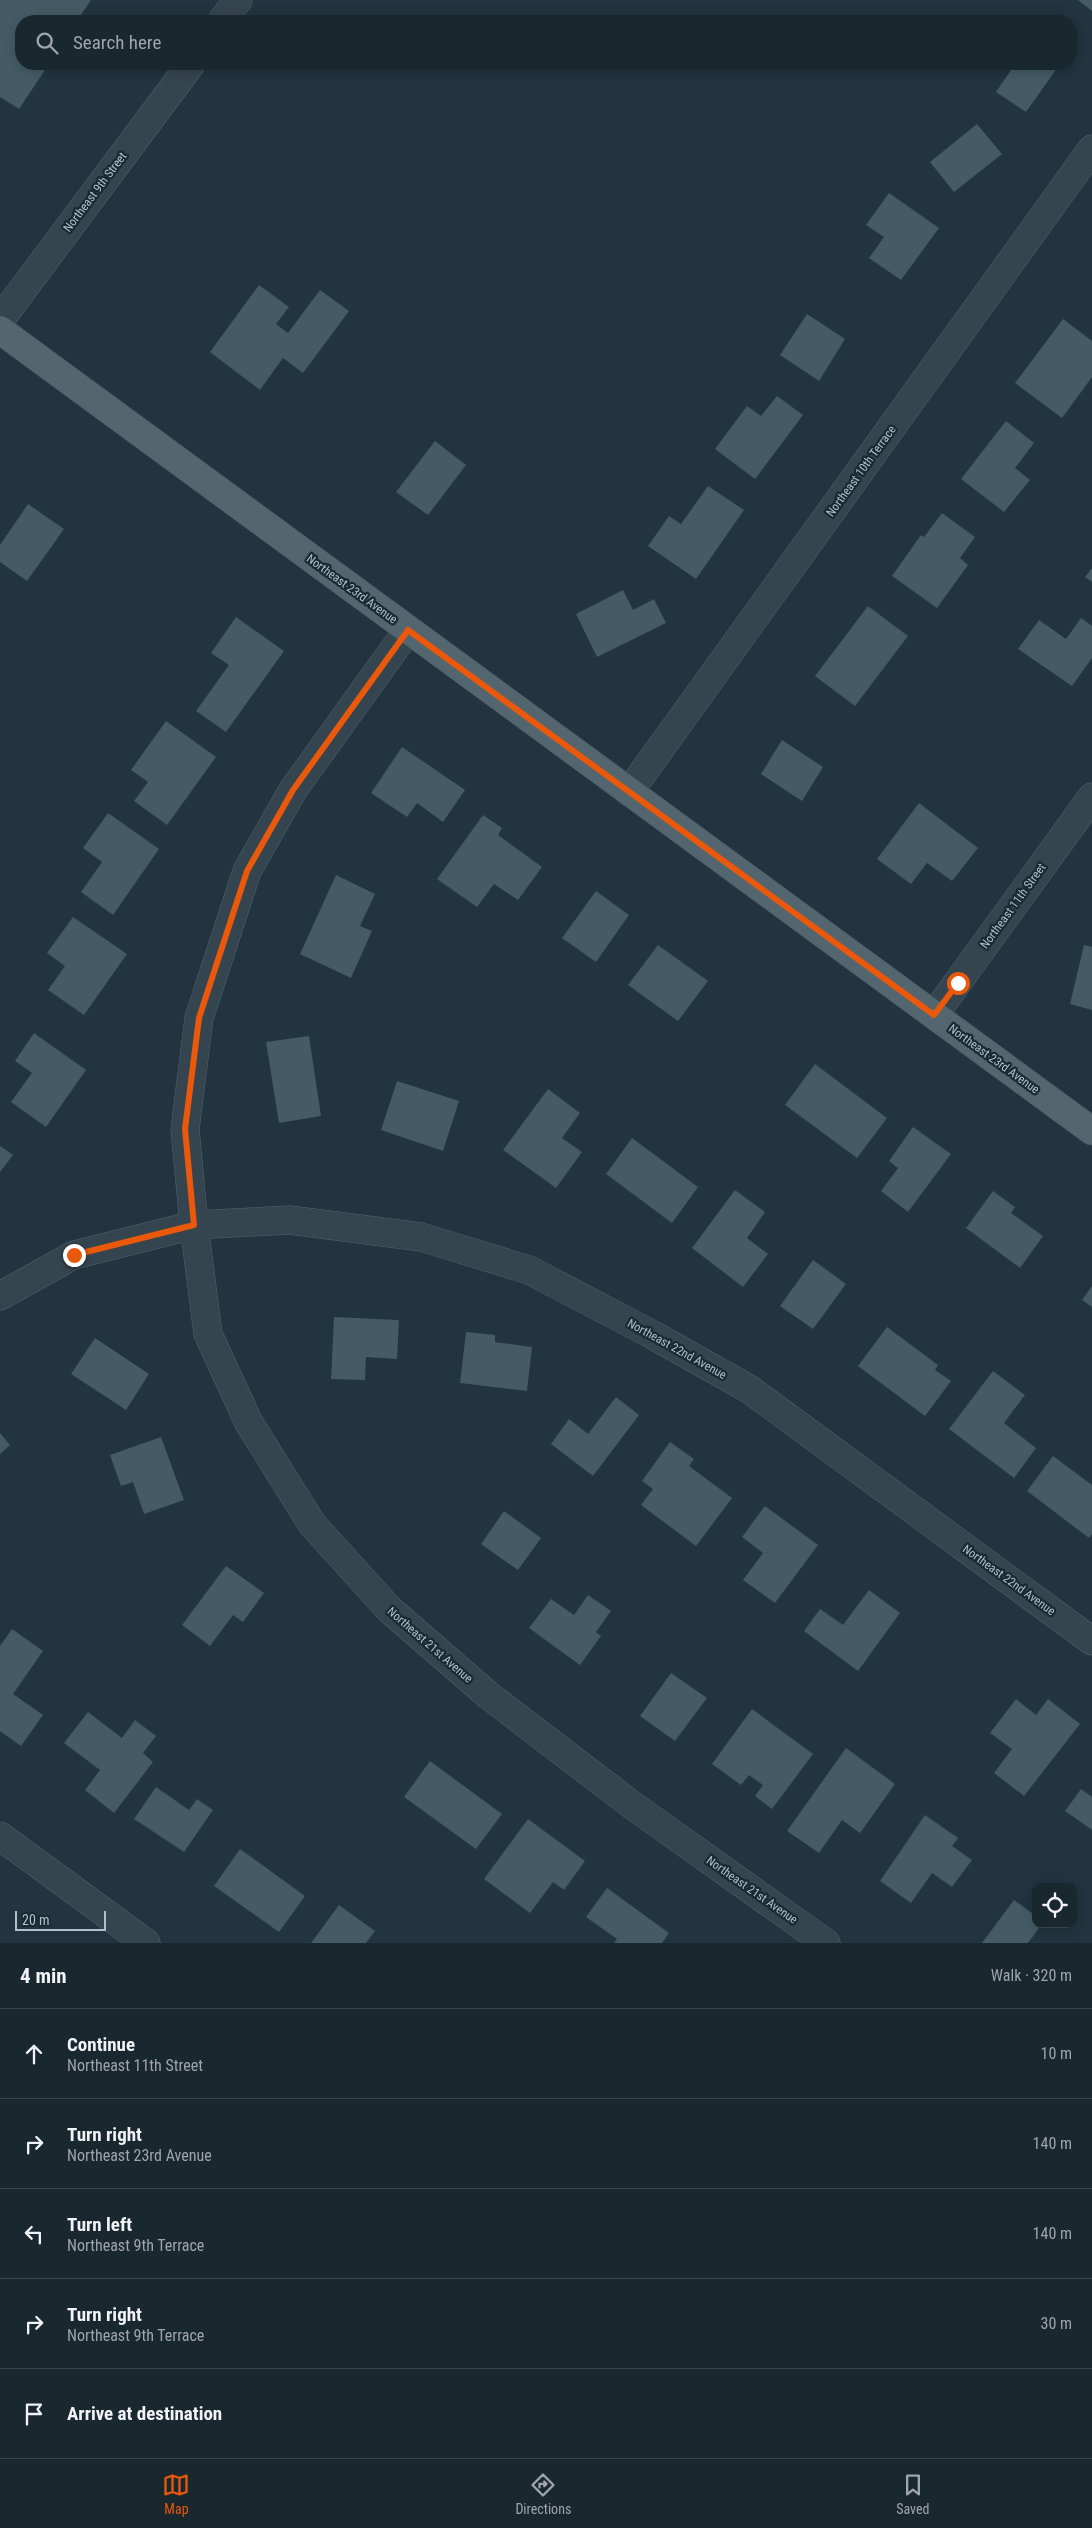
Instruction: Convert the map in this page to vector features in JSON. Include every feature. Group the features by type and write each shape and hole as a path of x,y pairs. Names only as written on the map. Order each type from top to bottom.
{"main road":[{"name":"Northeast 23rd Avenue","path":"0,330 1092,1131"}],"street":[{"path":"227,15 238,0"},
{"name":"Northeast 9th Street","path":"0,320 187,70"},
{"name":"Northeast 10th Terrace","path":"629,792 1092,149"},
{"name":"Northeast 21st Avenue","path":"408,630 293,790 247,871 199,1018 185,1129 194,1225 208,1334 249,1423 312,1524 389,1609 488,1694 632,1804 826,1943"},
{"name":"Northeast 11th Street","path":"934,1015 1092,798"},
{"name":"Northeast 22nd Avenue","path":"0,1296 74,1255 194,1225 290,1220 420,1237 529,1270 653,1335 749,1389 1092,1641"},
{"path":"0,1836 146,1943"}],"building":[{"path":"0,0 91,0 81,15 15,15 15,70 45,70 19,109 0,97"},
{"path":"1078,0 1092,0 1092,11"},
{"path":"1011,70 1056,70 1026,112 996,92"},
{"path":"977,124 1002,154 954,192 930,162"},
{"path":"889,193 939,228 901,280 869,258 884,237 866,225"},
{"path":"259,285 289,307 276,324 288,333 320,290 349,311 303,373 283,358 260,390 210,352"},
{"path":"807,314 845,339 819,381 780,355"},
{"path":"1063,319 1092,341 1092,377 1062,418 1015,383"},
{"path":"777,396 803,415 755,479 715,449 747,406 761,416"},
{"path":"1006,421 1034,443 1015,468 1030,480 1004,512 961,479"},
{"path":"435,441 466,465 428,515 396,492"},
{"path":"708,486 744,510 696,579 648,546 669,516 681,524"},
{"path":"28,504 64,529 27,581 0,562 0,545"},
{"path":"942,513 975,537 960,558 968,565 937,608 892,576 921,535 924,537"},
{"path":"1092,568 1092,582 1085,577"},
{"path":"623,590 633,610 654,599 666,623 597,657 576,614"},
{"path":"868,606 908,636 855,706 815,676"},
{"path":"236,617 284,651 226,732 196,711 229,665 211,653"},
{"path":"1081,618 1092,626 1092,658 1072,686 1018,649 1039,620 1066,639"},
{"path":"166,721 216,757 167,825 134,801 148,782 131,770"},
{"path":"782,740 823,767 802,801 761,774"},
{"path":"402,747 465,790 443,822 417,803 407,817 371,793"},
{"path":"919,803 978,848 952,881 927,863 911,884 877,859"},
{"path":"108,813 159,849 113,915 81,892 102,862 83,848"},
{"path":"483,815 502,828 498,835 542,867 518,900 494,884 477,907 437,879"},
{"path":"336,875 375,894 360,926 372,931 351,978 300,954"},
{"path":"596,891 629,915 596,962 562,938"},
{"path":"73,917 127,954 84,1015 48,990 65,966 47,953"},
{"path":"658,945 708,981 678,1021 628,985"},
{"path":"1084,945 1092,947 1092,1010 1070,1004"},
{"path":"34,1033 86,1070 46,1127 11,1102 32,1073 15,1061"},
{"path":"309,1036 321,1116 279,1123 266,1042"},
{"path":"815,1064 887,1118 857,1158 785,1105"},
{"path":"397,1081 459,1101 443,1151 381,1130"},
{"path":"548,1089 580,1113 562,1138 582,1152 556,1188 503,1150"},
{"path":"913,1127 951,1154 908,1212 881,1191 898,1168 889,1161"},
{"path":"632,1138 698,1187 672,1223 606,1174"},
{"path":"0,1146 13,1155 0,1172"},
{"path":"735,1190 765,1212 747,1238 768,1254 743,1287 692,1248"},
{"path":"993,1191 1015,1207 1011,1213 1043,1236 1020,1268 966,1228"},
{"path":"813,1260 846,1284 813,1329 780,1306"},
{"path":"1092,1286 1092,1307 1082,1300"},
{"path":"334,1317 399,1320 397,1359 366,1357 365,1380 331,1379"},
{"path":"887,1327 938,1365 935,1370 951,1381 925,1416 858,1366"},
{"path":"466,1332 495,1335 495,1342 532,1347 527,1391 460,1383"},
{"path":"95,1338 149,1374 126,1410 71,1374"},
{"path":"993,1371 1025,1395 1004,1423 1036,1448 1014,1478 949,1429"},
{"path":"616,1397 639,1415 593,1476 551,1444 569,1419 588,1434"},
{"path":"0,1433 10,1445 0,1454"},
{"path":"161,1437 184,1500 144,1514 133,1482 121,1486 110,1455"},
{"path":"670,1442 694,1459 689,1466 732,1498 696,1546 641,1505 653,1489 642,1481"},
{"path":"1053,1456 1092,1485 1092,1534 1089,1538 1027,1491"},
{"path":"765,1506 818,1545 775,1603 743,1580 763,1553 742,1537"},
{"path":"504,1511 541,1538 518,1570 481,1544"},
{"path":"226,1566 264,1593 243,1622 233,1615 210,1646 182,1625"},
{"path":"869,1590 900,1613 858,1671 804,1631 820,1609 843,1625"},
{"path":"588,1595 611,1611 596,1632 601,1636 580,1665 529,1628 551,1599 574,1615"},
{"path":"12,1629 43,1651 13,1694 43,1715 21,1746 0,1731 0,1646"},
{"path":"671,1673 707,1698 675,1741 640,1716"},
{"path":"1016,1699 1036,1715 1048,1699 1080,1724 1024,1796 994,1773 1012,1749 990,1733"},
{"path":"752,1709 813,1754 772,1809 755,1796 763,1785 749,1775 741,1785 712,1764"},
{"path":"88,1712 122,1738 135,1720 156,1736 143,1753 153,1762 114,1813 85,1790 100,1770 64,1743"},
{"path":"846,1748 895,1784 860,1833 842,1820 819,1853 787,1831"},
{"path":"430,1761 502,1814 476,1849 404,1797"},
{"path":"156,1787 189,1810 197,1799 213,1810 184,1852 134,1819"},
{"path":"1081,1789 1092,1797 1092,1830 1065,1811"},
{"path":"925,1815 958,1838 952,1846 972,1860 952,1887 932,1873 911,1903 880,1881"},
{"path":"528,1819 585,1861 564,1890 553,1882 530,1913 484,1879"},
{"path":"240,1849 305,1896 279,1932 214,1886"},
{"path":"607,1888 669,1933 662,1943 614,1943 617,1939 586,1917"},
{"path":"1014,1900 1032,1913 1032,1928 1039,1928 1028,1943 982,1943"},
{"path":"339,1905 375,1931 366,1943 311,1943"}],"route":[{"path":"74,1255 194,1225 185,1129 199,1018 247,871 293,790 408,630 934,1015 958,983"}]}
